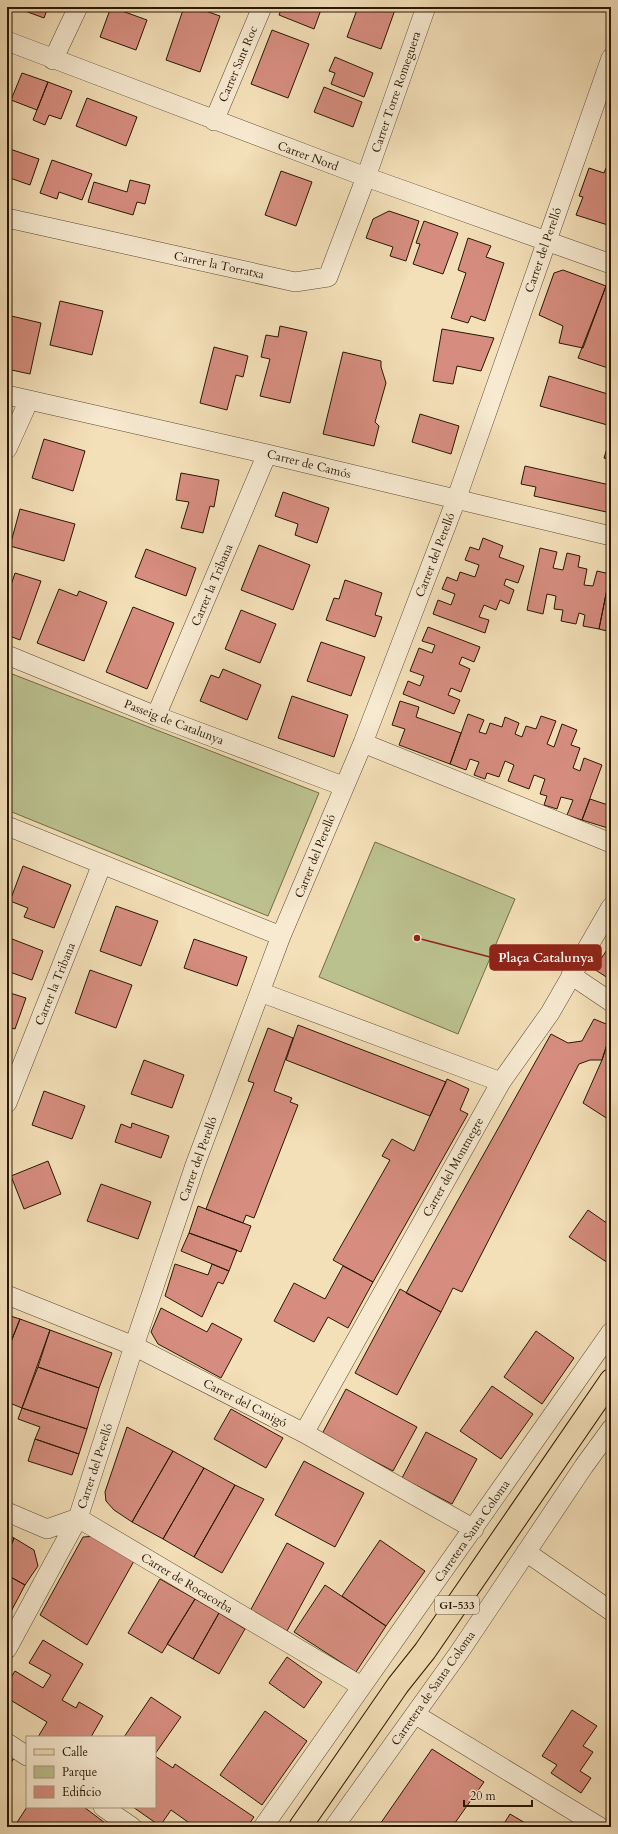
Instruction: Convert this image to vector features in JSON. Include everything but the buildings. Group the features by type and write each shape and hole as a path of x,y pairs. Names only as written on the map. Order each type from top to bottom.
{"main road":[{"name":"GI-533","path":"300,1827 398,1685 434,1638 611,1380"}],"street":[{"path":"53,60 78,7"},
{"name":"Carrer Sant Roc","path":"214,121 262,7"},
{"name":"Carrer Torre Romeguera","path":"366,178 426,7"},
{"name":"Carrer Nord","path":"7,41 53,60 366,178 611,264"},
{"name":"Carrer del Perelló","path":"7,1649 78,1518 195,1165 260,992 343,786 363,743 456,500 611,58"},
{"name":"Carrer la Torratxa","path":"7,218 295,282 328,277 366,178"},
{"name":"Carrer de Camós","path":"7,395 267,454 611,536"},
{"path":"7,449 29,400"},
{"name":"Carrer la Tribana","path":"156,716 267,454"},
{"name":"Passeig de Catalunya","path":"7,655 156,716 343,786"},
{"path":"363,743 611,843"},
{"path":"7,826 282,936"},
{"name":"Carrer la Tribana","path":"7,1103 102,864"},
{"name":"Carrer del Montnegre","path":"304,1433 501,1082 550,1014 611,907"},
{"path":"571,975 611,1002"},
{"path":"260,992 501,1082"},
{"name":"Carrer del Canigó","path":"7,1295 134,1346 304,1433 474,1529"},
{"name":"Carretera Santa Coloma","path":"263,1827 361,1686 474,1529 611,1332"},
{"name":"Carretera de Santa Coloma","path":"334,1827 416,1715 584,1466 611,1429"},
{"path":"7,1512 47,1529 78,1518"},
{"name":"Carrer de Rocacorba","path":"78,1518 361,1686"},
{"path":"526,1552 611,1611"},
{"path":"416,1715 600,1827"},
{"path":"7,1743 26,1755"},
{"path":"104,1808 132,1827"}],"green space":[{"path":"7,672 319,793 268,916 7,810"},
{"path":"375,842 515,899 458,1034 319,977"}],"place":[{"name":"Plaça Catalunya","path":"417,938"}]}
